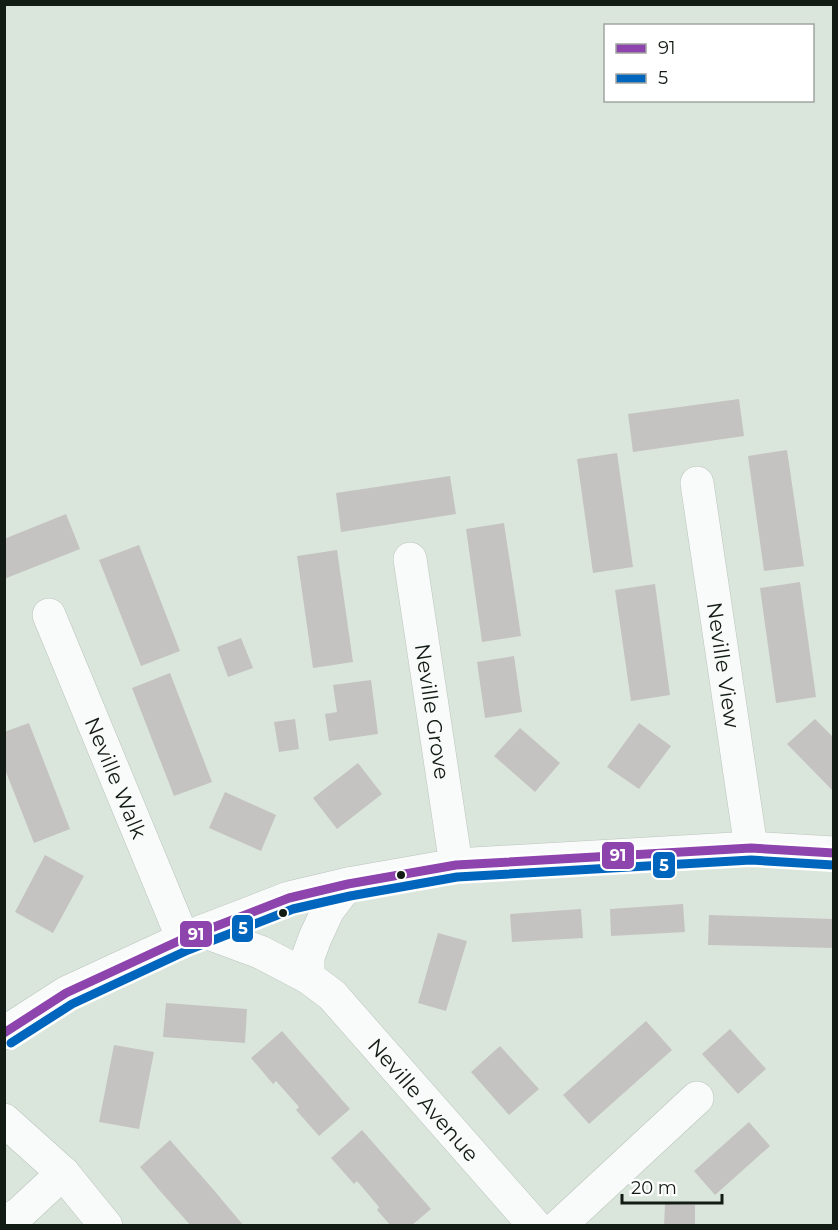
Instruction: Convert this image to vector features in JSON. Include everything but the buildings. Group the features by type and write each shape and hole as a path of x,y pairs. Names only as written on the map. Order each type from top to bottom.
{"street":[{"name":"Neville View","path":"697,483 751,848"},
{"name":"Neville Grove","path":"410,559 456,865"},
{"name":"Neville Walk","path":"49,615 193,935"},
{"path":"4,1033 66,993 193,935 289,898 348,884 456,865 751,848 834,853"},
{"path":"308,977 308,957 315,938 328,910 348,884"},
{"name":"Neville Avenue","path":"193,935 260,952 308,977 332,995 535,1226"},
{"path":"559,1226 697,1098"},
{"path":"4,1120 63,1173 106,1226"},
{"path":"4,1222 19,1214 63,1173"}],"transit line":[{"name":"91","path":"4,1033 66,993 183,939 289,898 348,884 456,865 751,848 834,853"},
{"name":"5","path":"11,1043 72,1004 188,950 293,909 350,896 457,877 751,860 833,865"}]}
